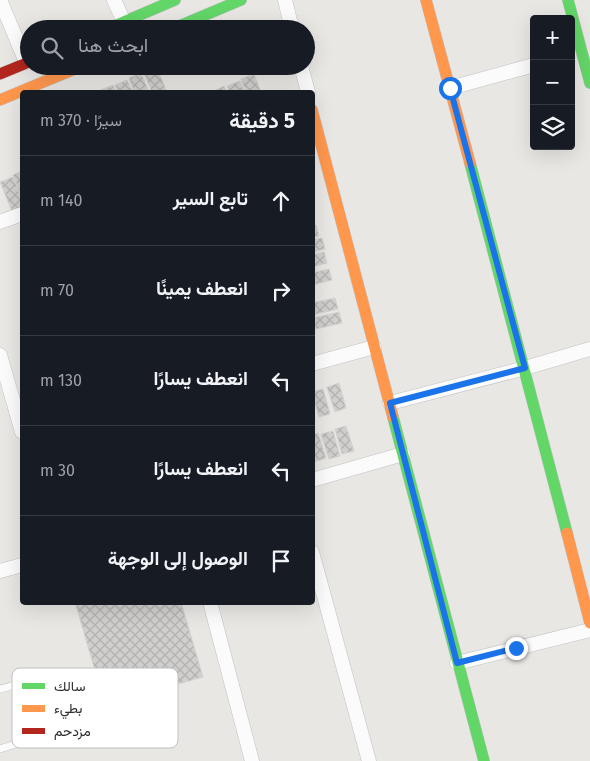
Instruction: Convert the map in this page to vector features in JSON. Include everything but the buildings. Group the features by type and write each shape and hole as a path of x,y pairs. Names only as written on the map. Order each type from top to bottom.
{"street":[{"path":"0,0 20,44"},
{"path":"114,0 123,20"},
{"path":"129,20 176,0"},
{"path":"193,20 241,0"},
{"path":"285,0 290,20"},
{"path":"426,0 525,368 590,623"},
{"path":"568,0 576,53 590,83"},
{"path":"0,74 20,65"},
{"path":"450,88 530,65"},
{"path":"24,90 60,75"},
{"path":"304,75 308,90"},
{"path":"0,100 20,92"},
{"path":"315,121 484,761"},
{"path":"0,222 20,215"},
{"path":"315,363 374,347"},
{"path":"390,403 590,350"},
{"path":"0,355 20,425"},
{"path":"315,479 403,454"},
{"path":"315,563 369,761"},
{"path":"0,571 20,566"},
{"path":"211,605 252,761"},
{"path":"457,663 590,630"}],"lane":[{"path":"0,690 12,686"},
{"path":"0,749 12,745"}],"traffic: fast":[{"path":"128,20 175,0"},
{"path":"193,20 241,0"},
{"path":"568,0 590,83"},
{"path":"470,163 567,533"},
{"path":"393,417 484,761"}],"traffic: slow":[{"path":"426,0 470,163"},
{"path":"24,90 60,75"},
{"path":"0,100 20,92"},
{"path":"315,121 393,417"},
{"path":"567,533 590,623"}],"traffic: jam":[{"path":"0,74 20,66"}],"route":[{"path":"450,88 525,368 390,403 457,663 516,648"}]}
